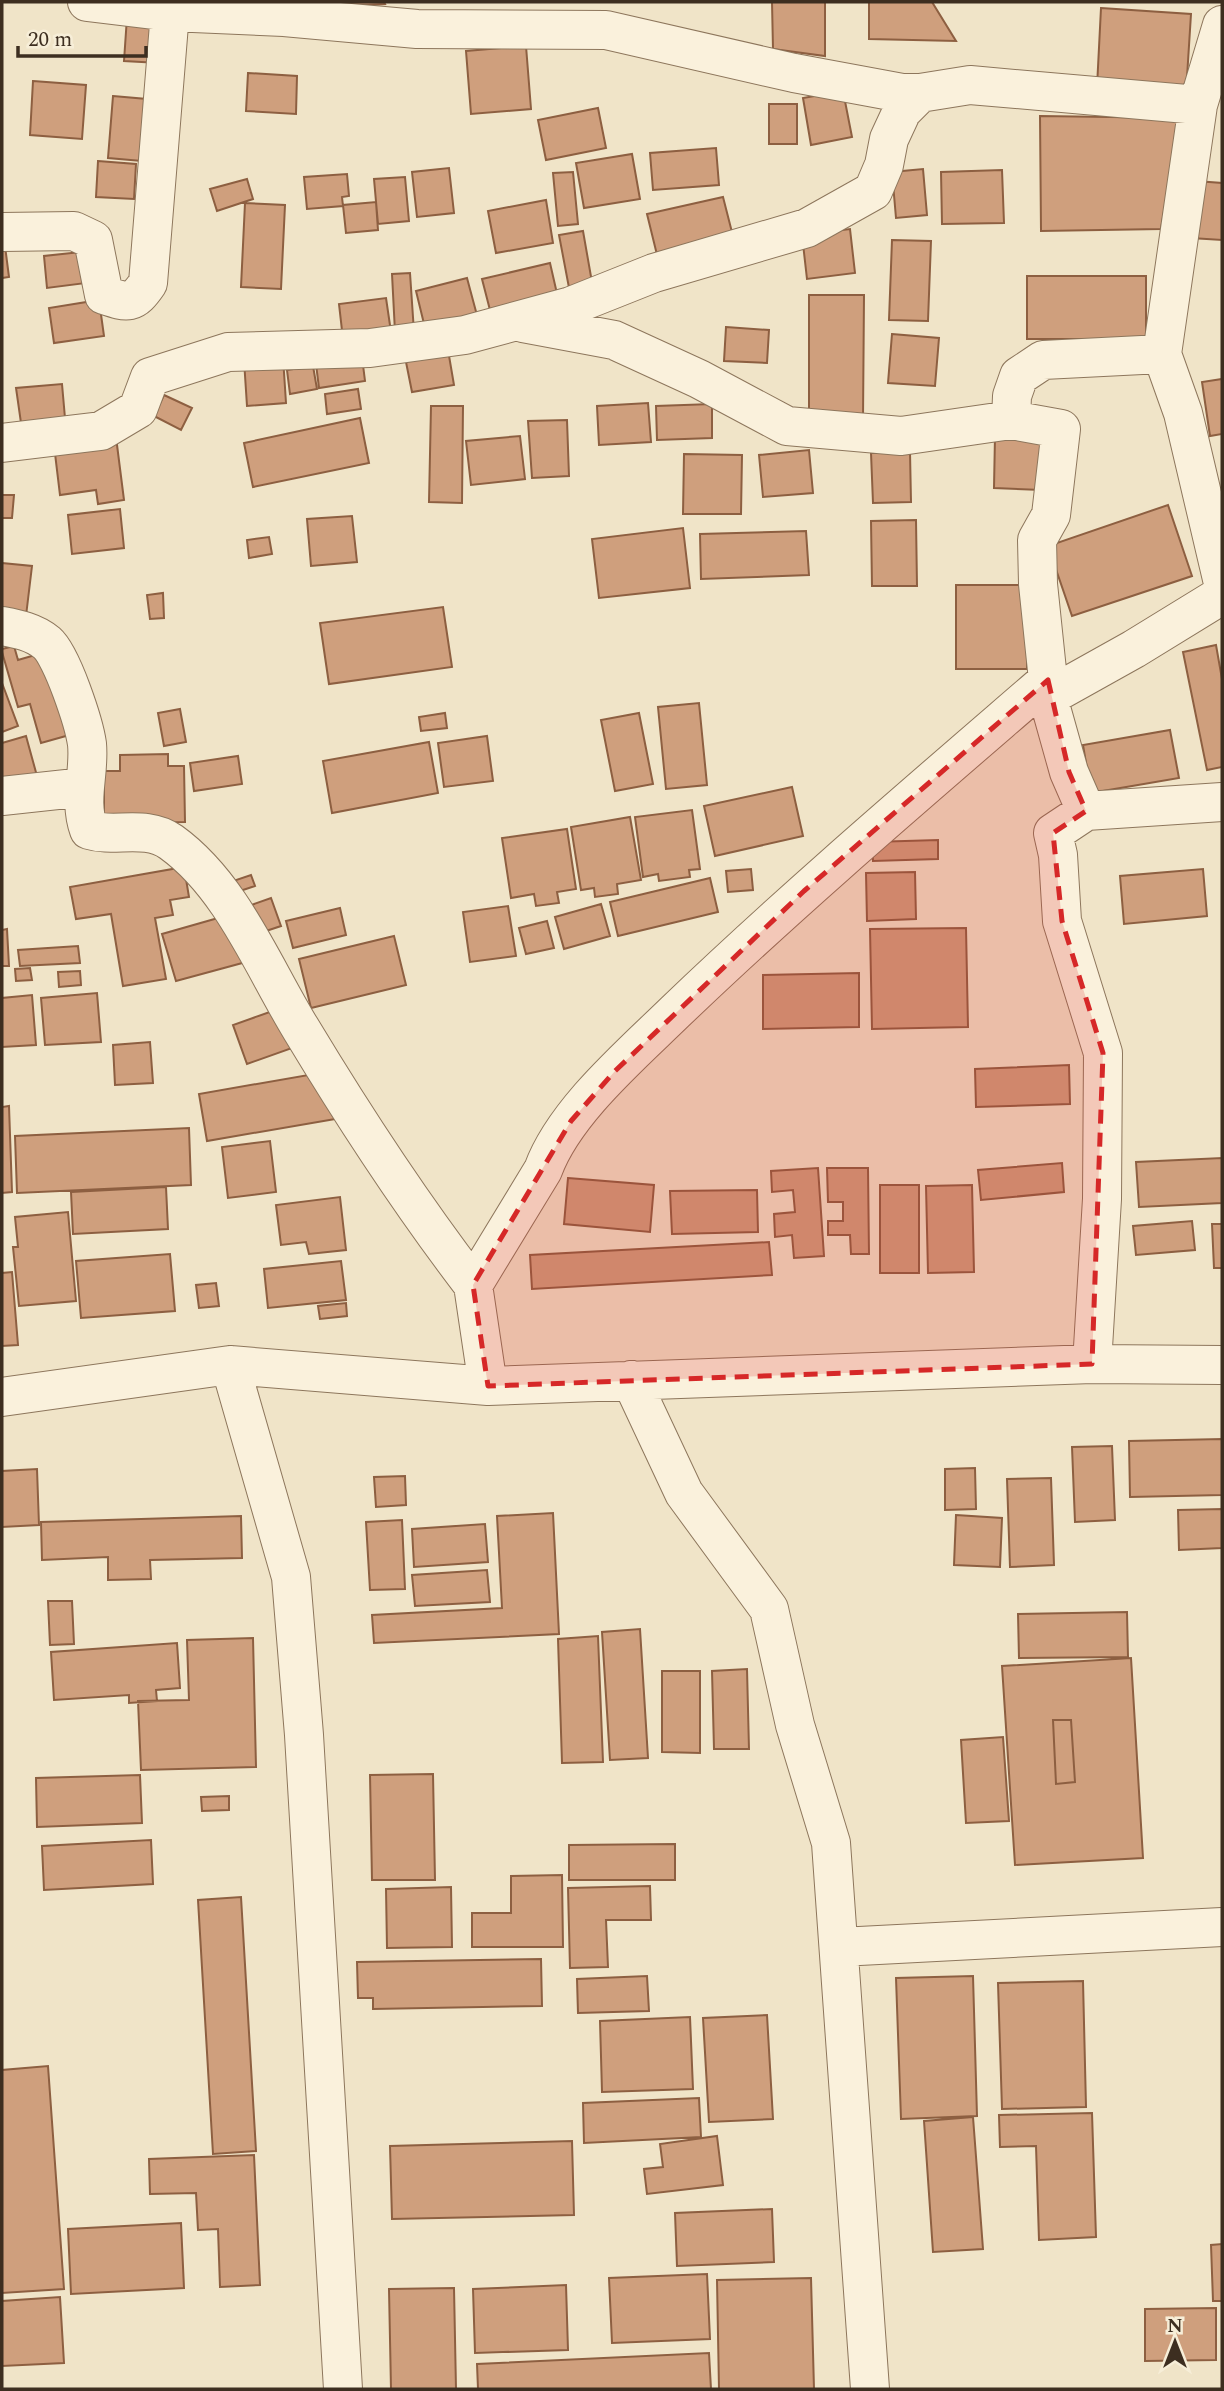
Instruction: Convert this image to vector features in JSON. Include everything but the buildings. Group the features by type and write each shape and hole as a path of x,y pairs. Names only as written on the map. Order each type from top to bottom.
{"street":[{"path":"87,2 170,12 284,17 402,14 417,29 606,30 794,73 902,93 920,93 970,85 1198,106"},
{"path":"2,232 74,231 93,240 104,295 126,302 138,297 148,283 170,12"},
{"path":"1222,24 1198,106 1162,354 1183,413 1222,579"},
{"path":"2,443 102,431 138,409 150,376 228,352 370,348 465,335 571,306 654,273 807,228 873,191 902,111 920,93"},
{"path":"514,322 614,340 699,379 787,426 901,436 1011,420 1061,429 1051,515 1037,540 1038,584 1048,689 1069,772 1086,811"},
{"path":"1011,420 1012,396 1019,376 1043,360 1162,354"},
{"path":"473,1285 571,1121 615,1071 804,891 1048,689 1222,595"},
{"path":"2,626 24,630 48,644 61,665 87,744 83,806 89,830 136,830 170,841 210,879 247,932 299,1027 358,1121 443,1246 473,1285 488,1386"},
{"path":"2,796 85,787"},
{"path":"1092,1364 1102,1199 1103,1053 1062,921 1058,855 1053,833 1086,811 1222,802"},
{"path":"2,1397 230,1365 488,1386 1092,1364 1222,1364"},
{"path":"230,1365 291,1577 304,1735 343,2389"},
{"path":"631,1380 684,1493 769,1609 795,1725 831,1843 870,2389"},
{"path":"840,1947 1222,1927"}],"highlighted area":[{"path":"1048,680 1069,772 1086,811 1053,833 1062,921 1103,1053 1092,1364 488,1386 473,1285 571,1121 615,1071 804,891"}]}
